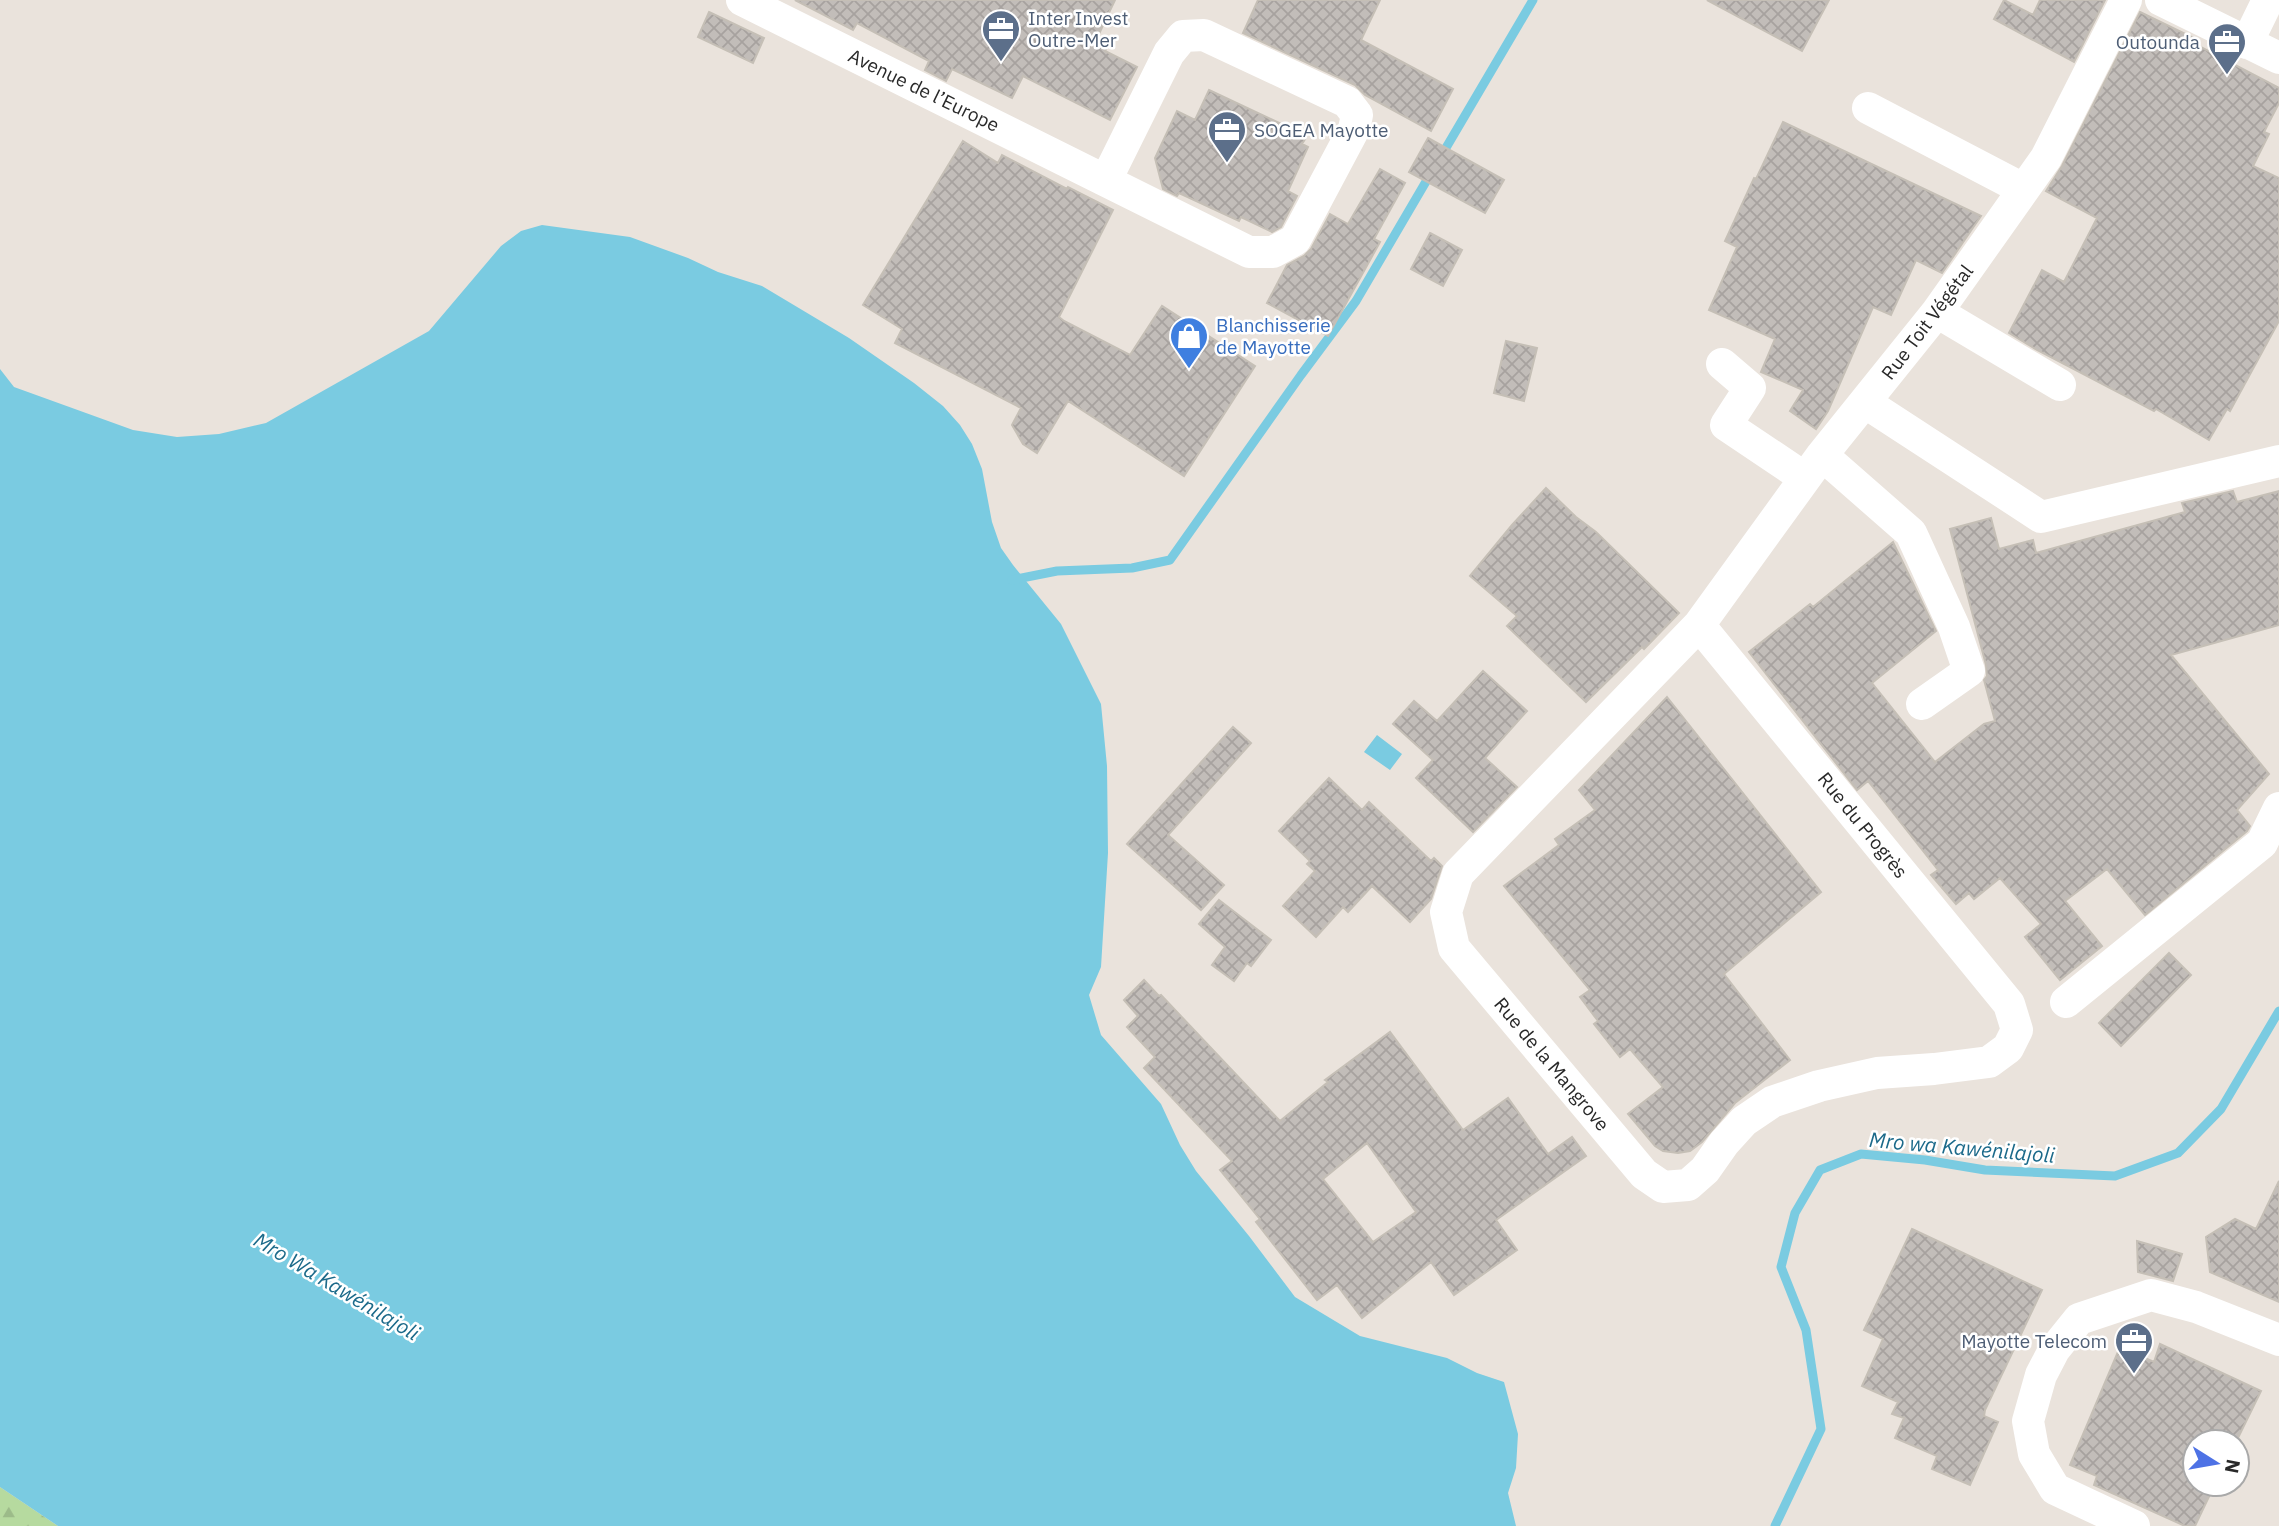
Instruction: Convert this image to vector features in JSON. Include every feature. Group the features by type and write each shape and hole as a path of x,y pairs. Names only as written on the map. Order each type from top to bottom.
{"street":[{"name":"Avenue de l’Europe","path":"742,0 1249,253 1273,252 1295,240 1354,130 1357,115 1347,102 1204,35 1183,36 1169,53 1106,180"},
{"name":"Rue Toit Végétal","path":"1699,625 1814,467 1937,312 2046,158 2126,0"},
{"path":"2161,0 2279,58"},
{"path":"2247,43 2268,0"},
{"path":"1868,108 2023,189"},
{"path":"1937,312 2060,385"},
{"path":"1722,364 1750,388 1726,425 1814,467 1911,533 1954,627 1969,671 1922,704"},
{"path":"1866,402 2041,517 2279,460"},
{"name":"Rue du Progrès","path":"1699,625 2009,1004 2017,1030"},
{"name":"Rue de la Mangrove","path":"1699,625 1458,874 1446,912 1454,948 1644,1174 1663,1187 1688,1185 1705,1170 1744,1121 1772,1102 1819,1086 1877,1073 1989,1062 2008,1048 2017,1030"},
{"path":"2066,1002 2262,843 2279,808"},
{"path":"2134,1526 2055,1489 2034,1454 2028,1422 2041,1376 2054,1350 2079,1318 2151,1295 2196,1307 2279,1340"}],"green space":[{"path":"0,1487 58,1526 0,1526"}],"water":[{"name":"Mro Wa Kawénilajoli","path":"542,225 630,237 718,272 762,286 849,338 914,383 943,406 960,425 972,444 982,469 992,522 1001,548 1061,624 1101,704 1107,766 1108,853 1101,967 1089,995 1101,1035 1161,1104 1180,1145 1196,1171 1295,1297 1360,1336 1447,1358 1477,1373 1504,1382 1518,1434 1516,1468 1508,1493 1516,1526 58,1526 0,1487 0,369 14,387 133,430 177,437 219,434 266,423 429,331 501,246 521,231"},
{"path":"1377,735 1402,754 1390,770 1364,752"}],"building":[{"path":"795,0 1115,0 1098,36 1110,42 1105,51 1137,67 1110,120 1023,76 1012,98 952,69 946,81 925,70 929,61 857,23 853,30"},
{"path":"1258,0 1380,0 1361,40 1453,89 1431,131 1365,95 1355,85 1243,33"},
{"path":"1707,0 1829,0 1802,51"},
{"path":"2004,0 2033,15 2040,0 2105,0 2074,62 1994,19"},
{"path":"709,12 764,38 753,63 698,37"},
{"path":"2140,12 2196,39 2193,43 2279,88 2279,103 2264,132 2269,134 2253,166 2279,178 2279,321 2230,411 2227,409 2209,440 2156,409 2154,411 2009,333 2042,270 2064,282 2097,218 2046,191 2062,166"},
{"path":"1209,90 1307,136 1302,144 1308,147 1288,191 1297,196 1281,227 1272,232 1241,217 1239,221 1179,193 1177,196 1163,189 1155,158 1177,111 1195,120"},
{"path":"1783,122 1981,216 1942,273 1916,260 1891,315 1873,307 1828,411 1816,429 1790,411 1803,390 1761,372 1775,339 1709,310 1737,247 1725,241"},
{"path":"1428,138 1504,180 1485,213 1409,172"},
{"path":"963,141 998,163 1002,155 1113,210 1059,317 1064,321 1130,355 1162,306 1255,366 1184,476 1068,401 1037,453 1023,444 1012,425 1021,408 895,343 902,329 863,305"},
{"path":"1380,169 1405,183 1374,239 1380,242 1328,336 1267,303 1287,265 1311,249 1330,214 1348,224"},
{"path":"1430,233 1462,250 1443,286 1411,269"},
{"path":"1506,341 1537,348 1524,401 1494,393"},
{"path":"1546,488 1596,532 1679,613 1586,702 1507,626 1517,616 1470,576"},
{"path":"2233,491 2237,502 2279,491 2279,625 2171,655 2269,774 2237,810 2250,826 2247,831 2145,915 2107,869 2065,901 2102,946 2060,980 2025,937 2041,924 2000,878 1974,899 1969,893 1956,904 1931,875 1938,870 1868,781 1857,790 1749,652 1810,604 1813,607 1893,542 1936,631 1872,683 1935,762 1984,724 1995,721 1984,680 1987,676 1986,665 1950,529 1991,518 1999,549 2033,540 2036,553 2185,512 2182,503"},
{"path":"1483,671 1527,711 1485,758 1517,787 1473,832 1416,778 1433,760 1393,724 1414,701 1437,721"},
{"path":"1667,697 1821,892 1724,974 1790,1060 1735,1103 1702,1142 1690,1151 1678,1153 1663,1151 1655,1146 1628,1114 1663,1087 1630,1049 1620,1057 1594,1024 1598,1021 1580,997 1590,990 1504,886 1559,845 1555,839 1595,810 1579,790"},
{"path":"1233,727 1251,743 1168,835 1224,885 1201,910 1127,844"},
{"path":"1329,778 1362,810 1369,802 1431,861 1434,858 1442,866 1431,899 1410,922 1372,886 1348,912 1343,907 1316,937 1283,906 1315,871 1307,864 1310,861 1279,831"},
{"path":"1219,900 1271,940 1251,966 1247,963 1234,981 1212,965 1225,947 1199,924"},
{"path":"2169,953 2191,975 2121,1046 2099,1023"},
{"path":"1144,980 1280,1121 1328,1082 1325,1080 1390,1032 1463,1130 1508,1098 1548,1154 1572,1137 1586,1156 1496,1220 1517,1250 1454,1295 1431,1262 1362,1318 1337,1285 1317,1300 1256,1222 1260,1219 1220,1170 1232,1161 1144,1068 1155,1057 1127,1027 1138,1016 1124,1000","holes":["1367,1143 1416,1212 1373,1242 1323,1179"]},
{"path":"2279,1181 2279,1302 2210,1272 2206,1237 2235,1219 2256,1229"},
{"path":"1912,1229 2042,1290 1985,1410 1984,1416 1998,1422 1970,1485 1932,1469 1937,1456 1895,1438 1904,1418 1892,1414 1898,1402 1862,1386 1883,1339 1864,1330"},
{"path":"2137,1241 2182,1254 2173,1281 2138,1272"},
{"path":"2160,1344 2261,1391 2243,1428 2181,1428 2181,1498 2208,1498 2195,1526 2185,1526 2094,1485 2097,1476 2070,1465 2120,1347 2154,1362"}],"waterway":[{"path":"1440,158 1533,0"},
{"path":"1012,580 1057,571 1132,568 1170,560 1356,301 1431,173"},
{"name":"Mro wa Kawénilajoli","path":"1775,1526 1821,1429 1806,1330 1781,1267 1795,1213 1820,1170 1861,1154 1925,1160 1985,1170 2115,1176 2178,1153 2221,1109 2279,1011"}],"place":[{"name":"Inter Invest Outre-Mer","path":"1001,63"},
{"name":"Outounda","path":"2227,76"},
{"name":"SOGEA Mayotte","path":"1227,164"},
{"name":"Blanchisserie de Mayotte","path":"1189,370"},
{"name":"Mayotte Telecom","path":"2134,1375"}]}
